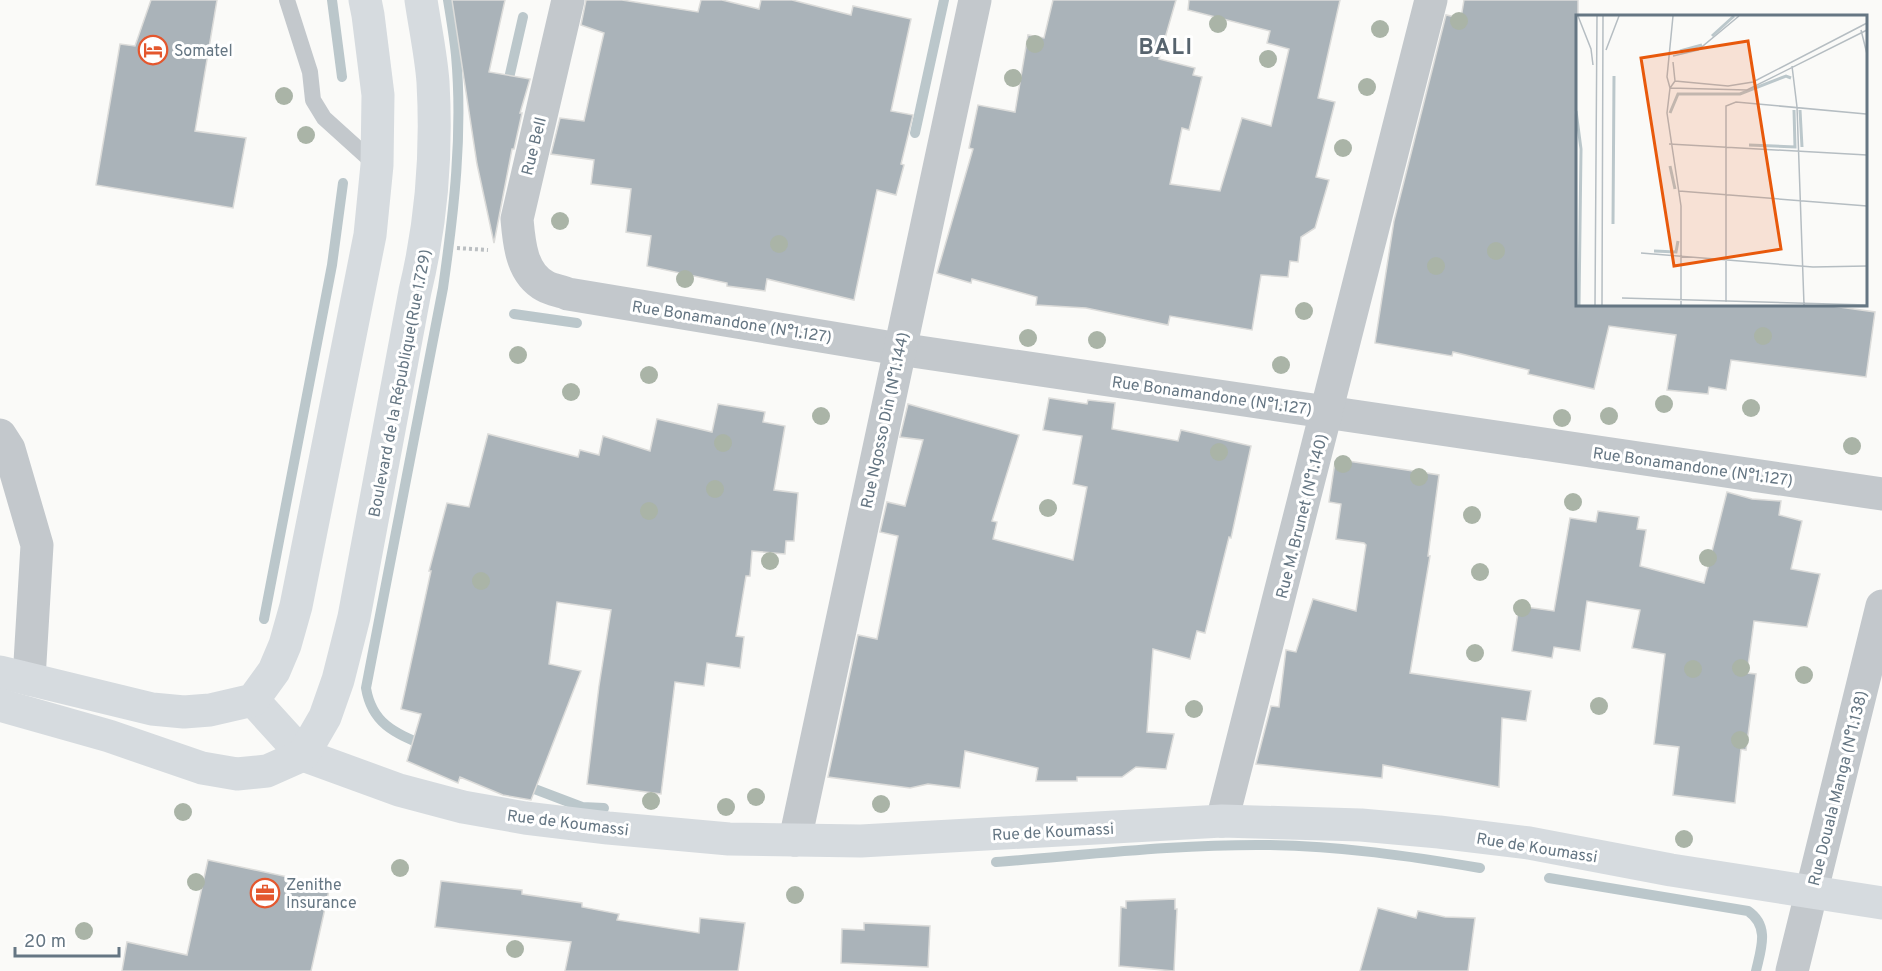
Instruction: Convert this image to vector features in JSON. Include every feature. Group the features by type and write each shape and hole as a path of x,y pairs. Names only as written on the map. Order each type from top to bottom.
{"main road":[{"path":"14,675 152,709 184,712 210,710 253,700 274,671 285,645 296,606 370,235 377,165 378,95 365,0"},
{"name":"Boulevard de la République(Rue 1.729)","path":"303,755 325,717 338,680 354,617 426,245 435,158 433,80 421,0"},
{"name":"Rue de Koumassi","path":"253,700 303,755 399,790 463,807 525,818 729,839 795,840 872,840 1222,821 1361,825 1529,843 1671,870 1882,903"},
{"path":"0,705 110,736 202,768 237,774 267,771 303,755"}],"street":[{"name":"Rue Bell","path":"544,286 527,268 519,248 517,219 568,0"},
{"name":"Rue Ngosso Din (N°1.144)","path":"795,840 975,0"},
{"name":"Rue M. Brunet (N°1.140)","path":"1222,821 1431,0"},
{"name":"Rue Bonamandone (N°1.127)","path":"544,286 568,294 899,349 1882,494"},
{"path":"0,435 9,449 37,545 14,675"},
{"name":"Rue Douala Manga (N°1.138)","path":"1792,971 1882,606"}],"lane":[{"path":"287,0 310,72 313,100 324,118 377,165"}],"building":[{"path":"151,0 217,0 195,131 246,138 233,208 96,185 120,44 135,46"},
{"path":"452,0 505,0 489,72 530,79 520,113 522,113 514,149 512,149 494,243 477,164"},
{"path":"586,0 622,0 698,12 701,0 722,0 759,9 761,0 792,0 851,15 853,6 911,19 891,111 913,115 901,164 904,165 896,195 877,190 854,300 767,279 765,291 727,286 727,283 647,266 651,236 626,232 631,189 591,184 594,160 551,154 560,118 584,121 604,33 581,25"},
{"path":"1053,0 1176,0 1159,59 1195,68 1193,75 1202,77 1189,130 1182,128 1170,184 1220,191 1242,118 1271,126 1289,49 1267,43 1270,31 1188,10 1189,0 1340,0 1318,98 1335,102 1316,177 1329,180 1315,228 1301,237 1298,262 1290,261 1288,277 1261,275 1252,330 1170,316 1168,325 1086,308 1036,305 1037,297 972,279 971,283 937,273 973,149 969,148 978,105 1015,112 1028,35 1044,38"},
{"path":"1464,0 1578,0 1578,15 1576,15 1576,306 1832,306 1875,312 1866,377 1731,360 1726,390 1709,387 1708,394 1667,390 1676,335 1609,326 1594,389 1528,374 1529,370 1453,352 1452,356 1375,343 1394,221 1446,15 1461,18"},
{"path":"1049,398 1087,404 1088,400 1115,403 1112,429 1178,441 1181,430 1251,446 1231,538 1229,537 1205,633 1197,631 1190,659 1153,649 1147,732 1174,734 1166,769 1136,767 1122,777 1077,777 1077,781 1036,781 1038,768 965,751 960,788 928,784 910,788 828,777 858,635 877,639 898,536 880,532 887,502 905,506 923,440 900,437 908,404 1019,435 992,521 997,522 993,539 1073,560 1087,487 1073,484 1082,436 1043,430"},
{"path":"718,404 765,412 763,422 785,426 774,490 798,493 794,541 786,541 785,554 752,551 750,576 746,576 736,636 744,637 740,668 707,663 704,686 675,682 661,794 587,784 611,610 557,602 549,664 581,671 531,800 503,795 460,777 458,783 407,761 421,714 401,709 431,571 429,571 447,503 469,507 488,434 578,457 580,450 599,455 603,436 650,451 657,419 712,432"},
{"path":"1348,461 1439,475 1428,556 1430,556 1410,673 1531,691 1526,721 1502,718 1499,787 1383,765 1382,778 1256,764 1271,706 1279,707 1286,650 1296,652 1313,599 1356,611 1366,545 1336,539 1341,504 1329,502 1335,462"},
{"path":"1727,492 1752,499 1781,501 1779,515 1802,521 1791,569 1820,574 1807,627 1754,621 1747,673 1756,674 1746,750 1741,749 1735,803 1673,795 1679,747 1654,744 1665,654 1632,648 1640,610 1587,601 1580,651 1554,647 1552,658 1512,651 1519,606 1554,611 1570,518 1596,522 1598,511 1639,517 1637,529 1646,530 1640,566 1704,583"},
{"path":"208,860 330,886 311,971 122,971 127,942 187,955"},
{"path":"441,881 522,890 522,894 582,903 582,907 619,914 617,920 699,933 700,918 745,923 738,971 565,971 571,942 435,927"},
{"path":"1175,899 1175,909 1177,909 1174,971 1119,966 1121,907 1126,908 1126,901"},
{"path":"1378,908 1416,918 1418,911 1445,917 1475,918 1468,971 1360,971"},
{"path":"864,923 930,926 928,967 841,963 842,929 864,930"}],"waterway":[{"path":"332,0 342,77"},
{"path":"426,746 404,737 379,719 369,700 366,688 443,288 451,230 458,143 458,84 448,0"},
{"path":"915,133 944,0"},
{"path":"507,87 523,17"},
{"path":"264,619 332,265 343,183"},
{"path":"514,314 577,323"},
{"path":"524,785 582,807 604,808"},
{"path":"996,862 1166,848 1268,845 1375,852 1480,868"},
{"path":"1549,878 1748,911 1755,917 1762,931 1756,971"}],"place":[{"name":"Somatel","path":"153,50"},
{"name":"Zenithe Insurance","path":"265,893"}],"district":[{"name":"BALI","path":"1166,46"}]}
